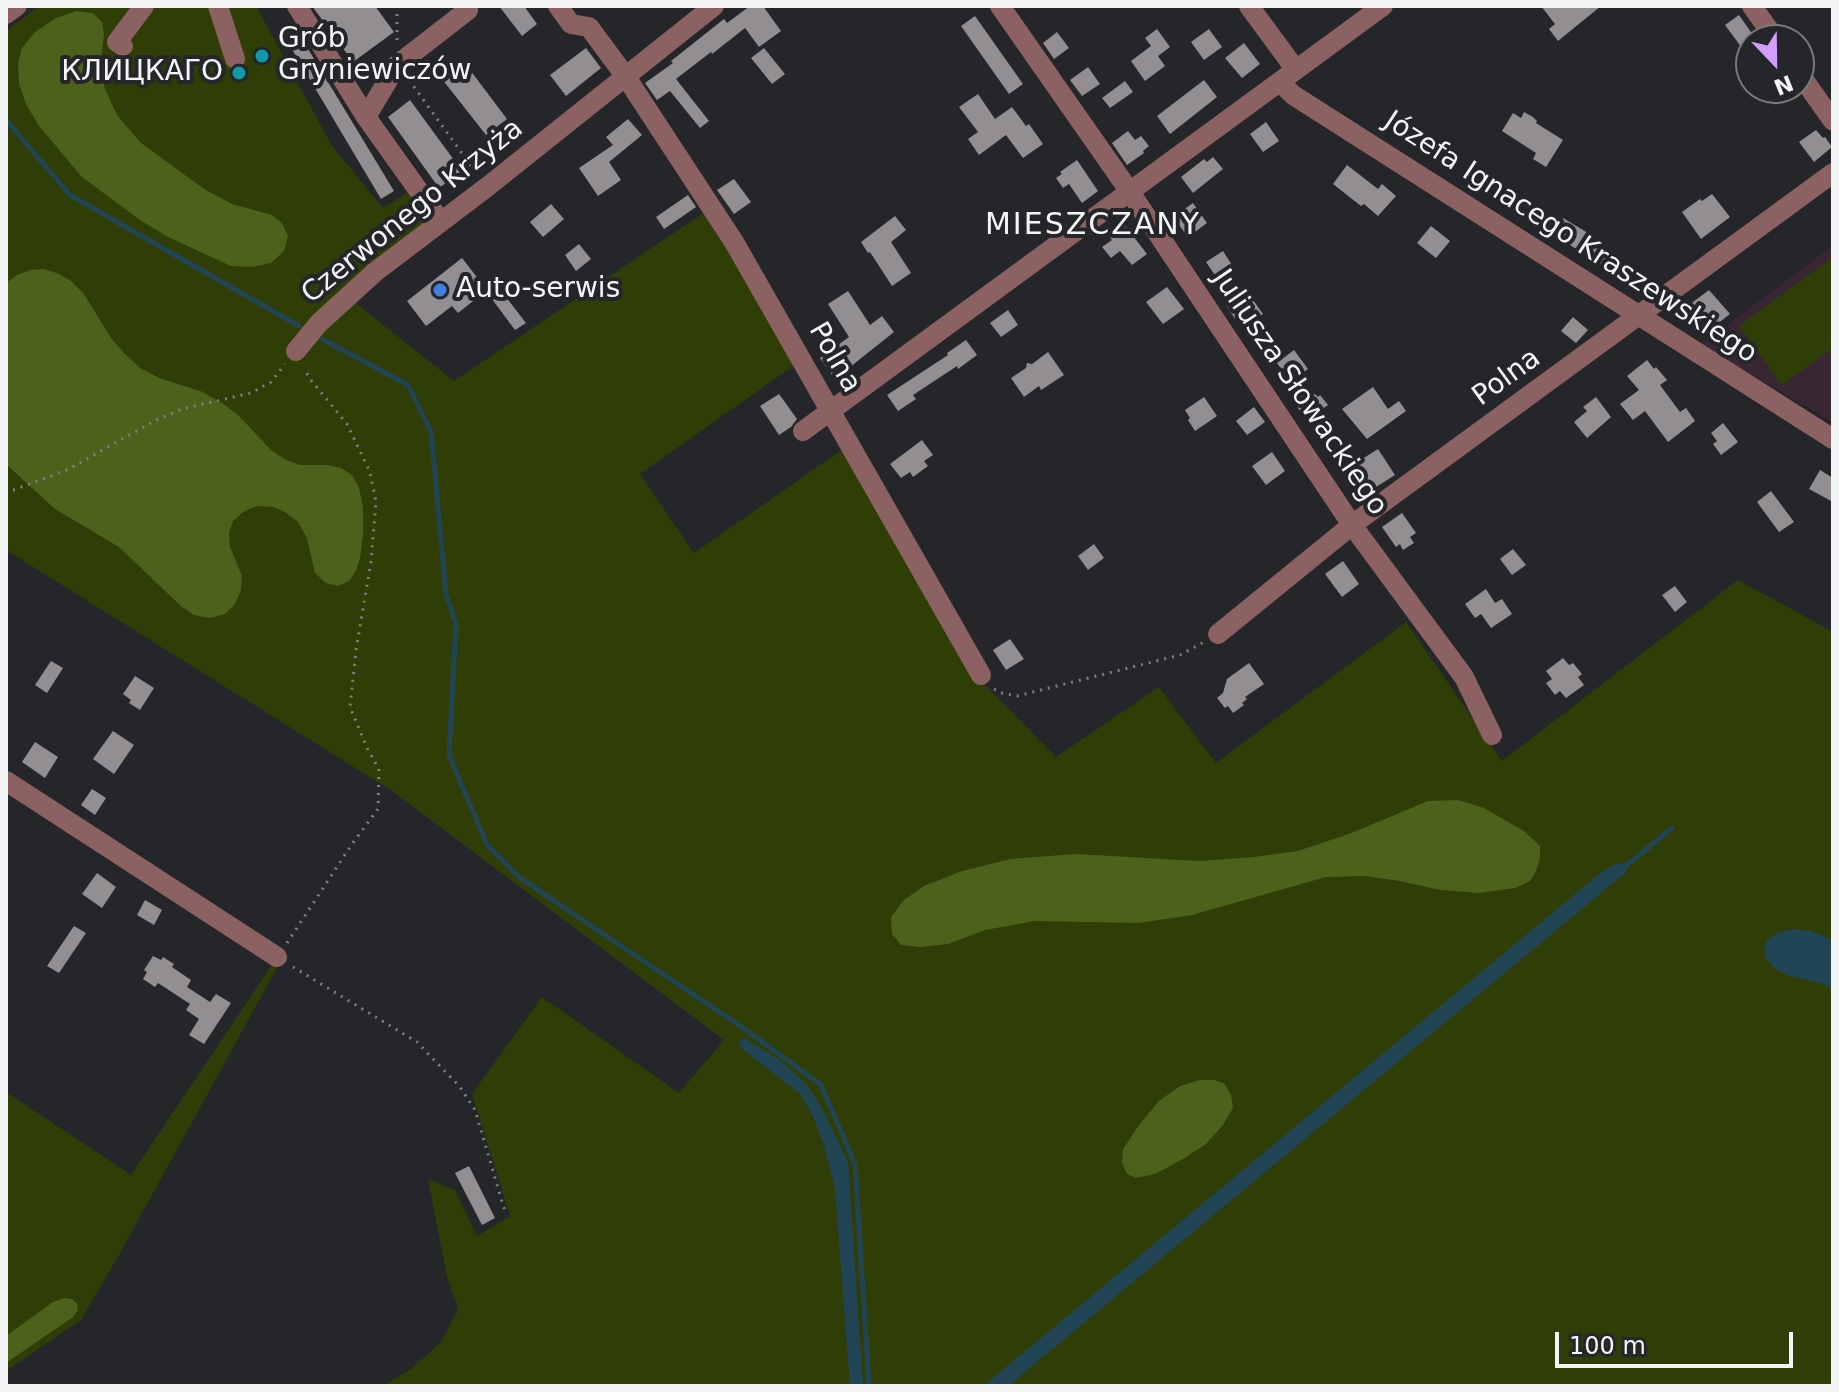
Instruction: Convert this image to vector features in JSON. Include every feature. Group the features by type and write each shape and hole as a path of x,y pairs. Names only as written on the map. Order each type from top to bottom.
{"street":[{"path":"6,14 17,6"},
{"path":"123,46 117,42 144,6"},
{"path":"218,6 235,59"},
{"path":"297,6 366,117 441,222"},
{"name":"Polna","path":"558,6 571,24 589,27 626,77 734,242 981,675"},
{"name":"Czerwonego Krzyża","path":"296,351 319,323 375,272 714,6"},
{"name":"Juliusza Słowackiego","path":"1000,6 1130,192 1352,525 1464,677 1492,735"},
{"name":"Józefa Ignacego Kraszewskiego","path":"1249,6 1288,76 1293,95 1640,315 1830,431"},
{"path":"803,431 1383,6"},
{"path":"1752,6 1765,24"},
{"path":"366,117 397,65 468,10"},
{"path":"1815,96 1833,121"},
{"name":"Polna","path":"1218,634 1352,525 1833,173"},
{"path":"6,781 277,957"}],"path":[{"path":"397,6 397,65 487,187"},
{"path":"6,494 69,469 156,420 182,409 251,393 271,382 296,351 310,379 347,424 370,472 376,502 371,562 350,707 379,769 378,809 277,957 417,1042 460,1087 475,1110 506,1215"},
{"path":"981,675 991,688 1017,696 1180,655 1218,634"}],"shaded area":[{"path":"1833,246 1833,422 1700,345"}],"green space":[{"path":"40,6 256,6 332,146 383,208 418,186 438,217 344,294 454,381 705,212 796,364 640,474 694,553 843,449 979,679 1056,757 1159,687 1216,763 1406,622 1502,761 1738,580 1833,632 1833,1386 383,1386 411,1369 441,1342 458,1309 447,1277 428,1179 455,1190 477,1236 510,1216 472,1094 542,997 679,1093 724,1040 392,791 6,550 6,31"},
{"path":"76,11 93,13 102,22 104,34 100,69 105,89 117,115 141,143 204,189 232,204 272,215 282,223 288,236 284,251 271,263 252,267 231,266 168,237 82,177 39,126 26,104 19,83 18,63 22,48 35,32 56,18"},
{"path":"1833,257 1833,348 1782,385 1739,326"},
{"path":"44,269 71,281 84,294 111,338 140,368 159,378 203,392 225,405 272,451 286,460 300,465 328,465 352,475 363,507 363,535 360,558 349,581 338,586 326,583 315,573 307,538 298,522 273,507 257,506 233,521 229,533 230,547 242,576 241,590 235,604 225,614 210,618 194,615 119,547 55,509 6,464 6,283 30,270"},
{"path":"1458,800 1484,808 1524,831 1540,846 1540,859 1530,881 1515,888 1479,893 1440,890 1364,876 1326,877 1192,915 1139,923 1035,921 985,930 948,944 921,947 901,945 892,934 891,917 904,900 924,886 962,871 1010,859 1076,854 1199,861 1254,857 1298,851 1349,834 1428,801"},
{"path":"277,957 278,966 81,1320 6,1371 6,1092 131,1175"},
{"path":"1200,1080 1225,1084 1231,1095 1233,1108 1223,1125 1206,1144 1155,1174 1136,1178 1127,1174 1122,1163 1123,1149 1139,1125 1159,1101 1180,1086"},
{"path":"72,1299 77,1304 78,1310 73,1317 6,1363 6,1336 53,1302"}],"water":[{"path":"1617,863 1625,865 1625,873 1008,1386 983,1386 1604,870"},
{"path":"1791,929 1811,931 1833,940 1833,990 1824,984 1786,975 1766,959 1764,948 1768,939"},
{"path":"744,1038 781,1061 806,1084 823,1110 848,1162 863,1386 850,1386 835,1189 824,1145 800,1094 740,1047 739,1042"}],"building":[{"path":"312,6 375,6 394,32 353,62"},
{"path":"499,6 524,6 537,24 522,36"},
{"path":"750,6 763,6 781,31 759,47 745,28 676,79 709,121 700,128 670,91 657,100 645,83 724,19 727,23"},
{"path":"1541,6 1601,6 1558,41 1549,29 1555,24"},
{"path":"1739,15 1745,24 1735,24 1735,39 1725,25"},
{"path":"975,16 1023,84 1009,94 961,26"},
{"path":"1157,29 1170,47 1158,56 1165,66 1145,81 1131,61 1151,46 1145,38"},
{"path":"1209,29 1222,47 1204,60 1191,42"},
{"path":"1057,32 1069,48 1054,59 1043,43"},
{"path":"302,39 394,191 381,199 290,46"},
{"path":"1244,43 1260,64 1242,78 1225,58"},
{"path":"586,48 601,68 566,96 550,75"},
{"path":"764,48 785,74 772,84 751,58"},
{"path":"464,62 507,119 486,135 442,79"},
{"path":"1088,67 1100,84 1082,96 1070,80"},
{"path":"1204,80 1217,97 1170,134 1157,116"},
{"path":"1125,81 1133,92 1110,108 1102,98"},
{"path":"978,94 995,119 1012,107 1043,144 1023,158 1006,135 979,155 968,139 978,132 959,107"},
{"path":"410,100 462,171 439,188 388,117"},
{"path":"1524,112 1563,140 1546,167 1533,159 1536,153 1502,131 1513,113 1521,118"},
{"path":"628,119 642,135 609,162 621,180 598,196 579,168 613,145 606,137"},
{"path":"1266,122 1279,141 1263,152 1250,134"},
{"path":"1816,130 1832,147 1814,162 1799,142"},
{"path":"1128,131 1135,140 1141,136 1149,146 1127,165 1112,143"},
{"path":"1213,157 1223,169 1193,193 1181,177 1204,159 1207,162"},
{"path":"1077,160 1098,191 1082,203 1069,184 1063,188 1056,178"},
{"path":"1347,165 1378,189 1382,184 1396,196 1378,216 1333,184"},
{"path":"734,179 751,202 734,214 717,190"},
{"path":"1712,194 1730,217 1701,239 1682,212"},
{"path":"688,195 696,207 664,229 656,217"},
{"path":"1193,203 1207,223 1188,237 1173,217"},
{"path":"551,204 564,219 543,237 530,222"},
{"path":"895,216 906,230 891,242 911,273 892,286 861,242"},
{"path":"1563,218 1598,239 1596,242 1629,267 1620,279 1552,234"},
{"path":"1123,223 1147,254 1132,265 1120,251 1111,258 1102,247 1112,240 1108,235"},
{"path":"1431,226 1450,241 1436,258 1417,243"},
{"path":"579,244 591,259 576,271 565,255"},
{"path":"1223,251 1235,270 1219,281 1206,262"},
{"path":"462,258 483,285 492,279 526,323 515,330 486,291 458,313 452,306 426,326 407,301"},
{"path":"1167,287 1184,309 1163,324 1146,302"},
{"path":"1709,290 1730,314 1711,329 1689,305"},
{"path":"848,291 870,325 882,316 894,332 835,379 820,358 849,337 828,304"},
{"path":"1240,293 1242,296 1248,293 1263,314 1246,325 1240,316 1235,319 1225,303"},
{"path":"1008,310 1018,325 1001,337 990,323"},
{"path":"1573,317 1588,330 1576,343 1561,331"},
{"path":"966,340 977,355 913,395 916,399 898,411 887,395"},
{"path":"1294,350 1308,369 1290,382 1277,363"},
{"path":"1048,352 1064,375 1041,390 1039,386 1024,397 1011,378 1026,368 1027,363 1032,364"},
{"path":"1647,360 1667,380 1660,385 1680,412 1686,408 1695,421 1668,442 1645,411 1633,420 1620,404 1639,390 1627,376"},
{"path":"1373,387 1388,409 1399,401 1406,411 1367,439 1342,409"},
{"path":"1308,392 1311,396 1320,395 1328,405 1306,420 1294,402"},
{"path":"779,394 797,419 779,435 760,406"},
{"path":"1204,397 1217,416 1195,431 1185,410"},
{"path":"1596,397 1611,417 1587,438 1574,422 1587,411 1583,407"},
{"path":"1254,407 1265,422 1247,435 1236,421"},
{"path":"1723,423 1738,442 1721,455 1713,444 1717,441 1711,433"},
{"path":"922,440 933,455 924,461 928,466 913,477 910,472 901,478 890,464"},
{"path":"1378,449 1395,475 1368,492 1351,466"},
{"path":"1272,452 1285,471 1266,485 1252,466"},
{"path":"1820,470 1833,478 1833,502 1809,489"},
{"path":"1771,491 1794,522 1779,532 1757,502"},
{"path":"1402,513 1416,533 1410,537 1414,543 1403,550 1400,544 1396,547 1382,527"},
{"path":"1094,544 1104,558 1088,570 1078,556"},
{"path":"1513,549 1526,565 1512,575 1500,559"},
{"path":"1343,561 1359,584 1342,597 1325,574"},
{"path":"1675,586 1687,602 1675,612 1662,595"},
{"path":"1486,589 1495,603 1502,599 1512,614 1491,628 1481,614 1475,618 1465,604"},
{"path":"1010,639 1024,659 1006,670 993,650"},
{"path":"1563,658 1569,665 1573,663 1582,674 1578,677 1584,685 1566,698 1560,691 1555,695 1546,683 1552,679 1546,671"},
{"path":"51,661 63,668 47,693 35,685"},
{"path":"1249,663 1264,684 1245,697 1244,705 1233,713 1217,698 1223,693 1227,679"},
{"path":"135,676 154,688 140,710 129,703 131,700 123,694"},
{"path":"113,731 134,745 114,774 93,759"},
{"path":"35,742 58,757 45,778 22,762"},
{"path":"92,789 106,798 95,815 81,805"},
{"path":"97,873 116,887 102,908 82,894"},
{"path":"145,900 162,910 154,925 137,915"},
{"path":"74,926 86,933 59,973 47,966"},
{"path":"153,956 161,960 163,957 174,964 172,967 191,980 187,987 210,1002 216,994 231,1003 204,1044 189,1035 199,1019 186,1010 190,1004 158,983 155,987 143,979 147,972 144,970"},
{"path":"469,1166 495,1218 482,1225 455,1173"}],"waterway":[{"path":"6,120 70,195 299,326"},
{"path":"322,339 408,385 431,432 446,595 456,623 449,755 487,845 519,877 746,1030 821,1085 855,1164 869,1386"},
{"path":"1621,870 1672,828"}],"place":[{"name":"Grób Gryniewiczów","path":"262,56"},
{"name":"КЛИЦКАГО","path":"239,73"},
{"name":"Auto-serwis","path":"440,290"}],"district":[{"name":"MIESZCZANY","path":"1093,226"}]}
